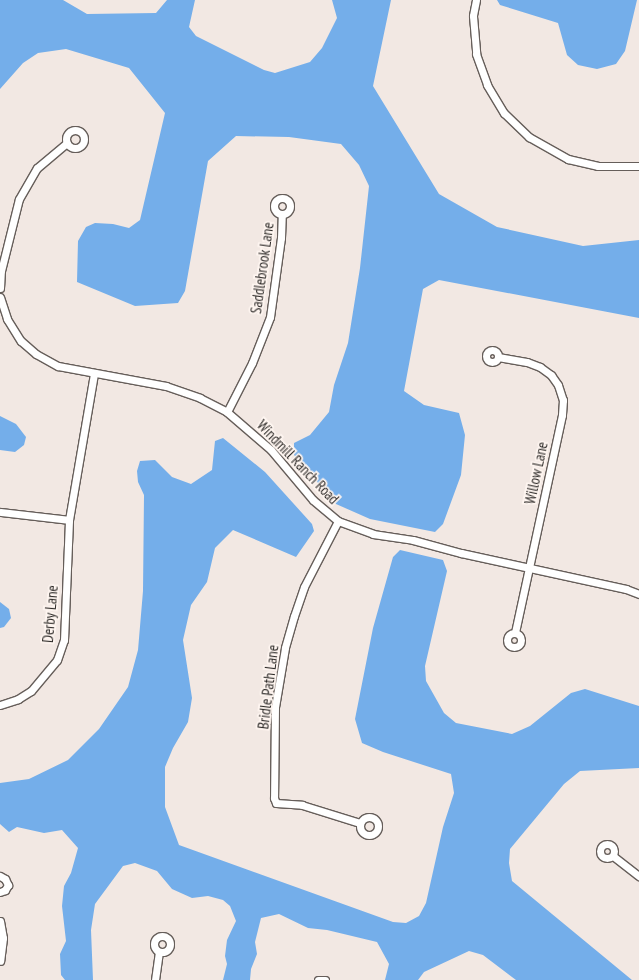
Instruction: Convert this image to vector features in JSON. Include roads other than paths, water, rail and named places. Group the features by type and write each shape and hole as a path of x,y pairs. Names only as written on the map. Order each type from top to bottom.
{"street":[{"path":"476,0 473,16 476,54 487,85 504,113 529,137 568,159 598,166 639,166"},
{"path":"0,288 1,270 19,199 37,168 67,143"},
{"name":"Saddlebrook Lane","path":"227,412 252,363 270,317 281,238 282,215"},
{"name":"Windmill Ranch Road","path":"0,297 7,319 21,341 36,354 58,366 166,386 200,398 227,412 272,450 313,500 338,520 373,534 414,540 461,553 626,589 639,594"},
{"name":"Willow Lane","path":"498,357 527,362 540,367 551,375 558,385 563,400 562,415 515,633"},
{"name":"Derby Lane","path":"0,705 18,699 31,691 57,660 64,640 69,520 94,373"},
{"path":"0,512 69,520"},
{"name":"Bridle Path Lane","path":"338,520 304,587 285,648 276,707 274,798 276,803 308,807 360,823"},
{"path":"613,856 639,876"},
{"path":"0,876 5,879 8,885 5,890 0,892"},
{"path":"0,921 3,938 0,961"},
{"path":"155,980 159,953"},
{"path":"318,980 325,980"}],"water":[{"path":"0,0 63,0 87,14 156,13 167,0 195,0 189,27 196,36 264,70 275,73 310,62 322,48 337,18 332,0 391,0 373,86 439,194 497,227 583,246 639,240 639,318 439,280 423,289 404,391 424,405 459,413 465,435 461,475 443,524 435,532 370,519 336,504 294,455 294,443 310,435 329,412 334,385 348,343 360,268 369,186 359,165 341,144 289,137 236,136 208,161 185,291 178,303 135,306 77,282 78,241 86,227 95,223 113,224 129,228 140,220 165,113 129,68 66,49 38,53 23,63 0,89"},
{"path":"497,0 637,0 625,51 616,64 597,69 578,65 567,55 558,23 500,5"},
{"path":"0,416 16,424 26,437 24,445 15,452 0,450"},
{"path":"223,438 265,472 312,524 314,531 296,557 233,530 215,548 207,582 191,605 183,640 192,698 188,722 173,748 165,767 165,807 179,845 393,922 406,923 419,916 426,903 443,827 454,793 451,774 383,752 362,743 355,719 373,628 393,557 400,550 443,560 447,571 425,666 426,681 444,713 456,723 512,734 530,726 571,693 585,689 639,706 639,768 580,771 564,784 510,849 509,863 512,881 632,980 516,980 483,955 469,951 424,972 418,980 385,980 389,964 377,942 327,930 308,928 279,914 261,918 255,942 257,954 251,969 250,980 223,980 227,964 225,956 227,940 236,921 230,906 223,900 208,896 192,898 172,889 157,871 135,863 123,866 95,904 91,930 93,980 65,980 61,975 60,954 66,941 62,906 64,886 71,873 78,848 62,830 44,833 17,827 9,832 0,824 0,783 29,779 68,760 99,729 128,687 138,650 143,591 144,495 138,482 137,471 140,461 155,460 172,477 191,484 212,470 215,441"},
{"path":"0,602 9,609 11,618 4,627 0,628"}]}
